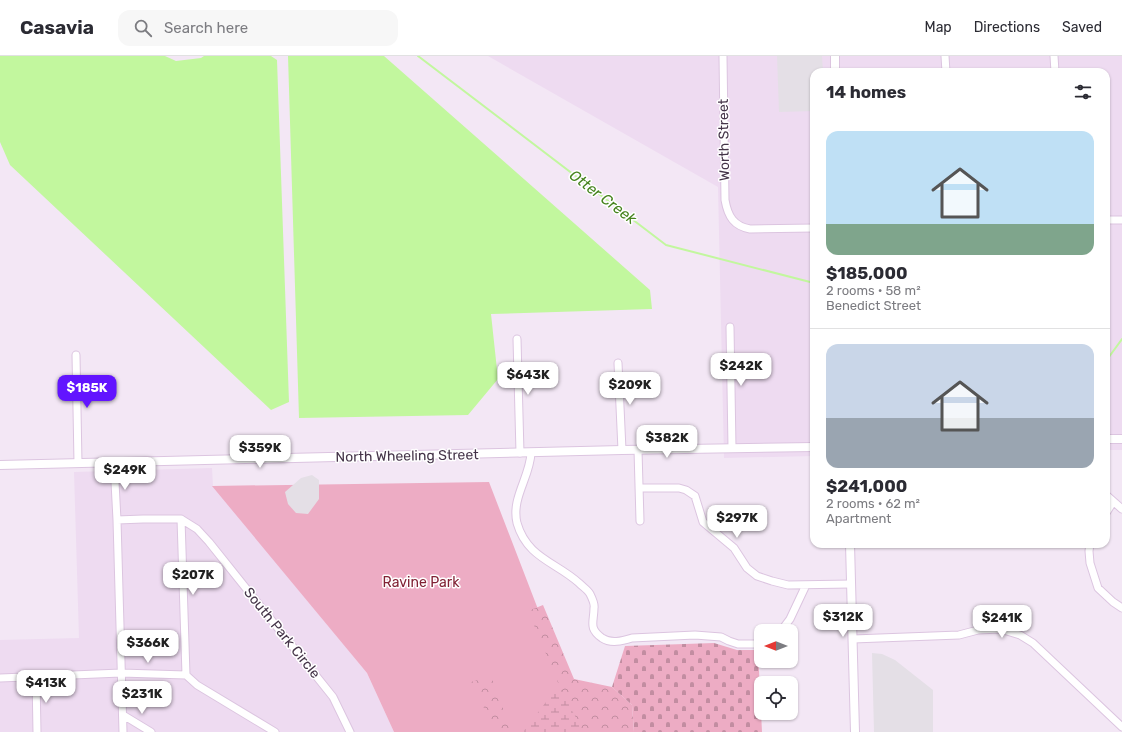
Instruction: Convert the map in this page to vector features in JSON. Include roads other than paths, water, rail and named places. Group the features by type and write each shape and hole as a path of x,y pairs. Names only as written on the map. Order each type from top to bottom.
{"street":[{"name":"Worth Street","path":"723,56 725,200 727,211 734,222 740,226 750,229 810,228"},
{"path":"835,56 835,68"},
{"path":"945,56 946,68"},
{"path":"1054,56 1055,68"},
{"path":"1110,220 1122,220"},
{"path":"730,327 732,448"},
{"path":"517,339 520,453"},
{"path":"76,355 78,463"},
{"path":"618,363 622,450"},
{"path":"1110,439 1122,439"},
{"name":"North Wheeling Street","path":"0,465 622,450 810,447"},
{"path":"638,450 640,521"},
{"path":"531,453 529,467 518,496 515,511 524,540 536,554 571,576 589,593 595,607 592,624 596,632 604,639 613,642 632,638 696,635 721,637 738,644 754,644"},
{"path":"114,462 123,732"},
{"path":"639,488 679,488 686,490 695,496 703,522 734,548 747,568 757,576 788,585 851,584"},
{"path":"1110,498 1122,509"},
{"path":"1110,507 1114,502"},
{"path":"117,520 181,519 186,675"},
{"name":"South Park Circle","path":"181,519 197,530 209,542 334,697 350,732"},
{"path":"850,548 856,732"},
{"path":"1089,548 1090,563 1098,588 1122,608"},
{"path":"786,624 806,585"},
{"path":"853,639 959,635 978,630 1000,629 1020,635 1033,643 1122,727"},
{"path":"0,678 121,673 186,675 197,685 275,732"},
{"path":"36,677 37,732"},
{"path":"123,715 151,732"}],"waterway":[{"name":"Otter Creek","path":"418,56 666,245 810,282"},
{"name":"Otter Creek","path":"1110,356 1122,339"}],"park label":[{"name":"Ravine Park","path":"421,582"}]}
